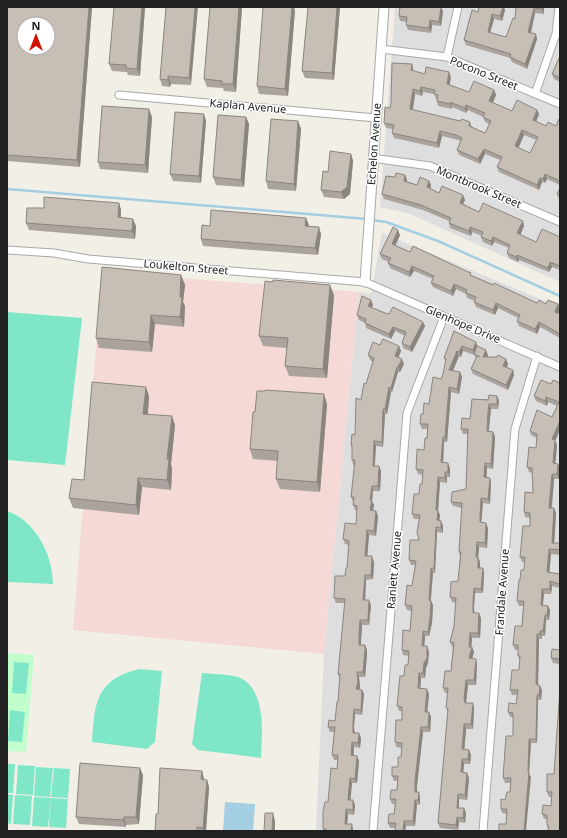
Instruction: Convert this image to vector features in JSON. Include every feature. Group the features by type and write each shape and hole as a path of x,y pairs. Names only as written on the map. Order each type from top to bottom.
{"street":[{"name":"Echelon Avenue","path":"365,282 372,158 384,7"},
{"path":"447,57 458,7"},
{"path":"535,94 556,34 559,7"},
{"name":"Pocono Street","path":"381,49 447,57 560,104"},
{"name":"Kaplan Avenue","path":"120,95 376,118"},
{"name":"Montbrook Street","path":"372,158 430,166 560,222"},
{"name":"Loukelton Street","path":"7,250 54,253 88,259 365,282"},
{"name":"Glenhope Drive","path":"365,282 560,367"},
{"name":"Ranlett Avenue","path":"373,831 406,413 444,317"},
{"name":"Frandale Avenue","path":"484,831 515,429 537,356"}],"shaded area":[{"path":"395,7 560,7 560,282 410,214 380,207"},
{"path":"382,233 560,307 560,831 316,831 324,654 359,292 371,294"},
{"path":"102,272 359,292 324,654 73,630"}],"green space":[{"path":"7,312 82,318 65,465 7,460"},
{"path":"7,511 26,522 34,530 46,551 50,562 53,584 7,582"},
{"path":"7,653 34,655 26,752 7,751"},
{"path":"14,662 29,663 26,694 12,693"},
{"path":"139,669 162,671 155,742 147,749 92,742 94,716 100,695 114,680 124,674"},
{"path":"202,673 238,677 247,683 254,691 261,713 261,758 198,750 192,744"},
{"path":"10,710 25,712 22,742 8,741"},
{"path":"7,764 15,764 13,793 7,793"},
{"path":"18,765 35,766 33,795 16,794"},
{"path":"36,767 53,768 50,797 34,796"},
{"path":"54,768 70,769 68,798 51,797"},
{"path":"7,794 13,795 11,824 7,823"},
{"path":"15,795 32,796 30,825 13,824"},
{"path":"34,797 51,798 48,827 32,826"},
{"path":"51,798 68,799 66,828 49,827"}],"water":[{"path":"225,802 255,804 253,831 223,831"}],"building":[{"path":"7,7 89,7 77,160 7,155"},
{"path":"114,7 142,7 137,69 126,68 126,65 109,64"},
{"path":"166,7 195,7 189,78 168,76 168,80 160,79"},
{"path":"210,7 239,7 233,84 222,84 222,81 204,79"},
{"path":"263,7 292,7 285,89 257,86"},
{"path":"308,7 337,7 332,73 302,71"},
{"path":"400,7 441,7 439,22 430,20 429,28 406,25 407,17 399,16"},
{"path":"479,7 503,7 500,16 492,14 488,32 506,37 513,18 515,19 516,7 542,7 542,9 534,8 528,32 536,34 525,64 510,57 511,54 464,40 472,10 478,12"},
{"path":"560,56 560,78 552,74"},
{"path":"392,63 412,64 411,70 425,74 426,67 449,72 447,84 469,92 474,81 494,90 489,101 512,111 517,100 537,110 533,120 546,126 548,122 556,126 560,119 560,181 545,174 543,179 540,178 537,185 497,167 502,157 484,149 478,159 457,150 462,138 456,135 440,131 437,143 392,133 394,125 384,123 385,107 390,108","holes":["421,87 435,90 434,94 438,95 437,101 450,104 450,102 465,108 466,105 485,113 483,117 491,121 485,133 469,126 470,122 462,119 460,121 410,109 413,89 420,91","522,130 538,137 530,153 515,146"]},
{"path":"102,106 149,109 145,165 98,162"},
{"path":"175,112 204,114 199,176 170,174"},
{"path":"218,115 246,117 241,180 213,177"},
{"path":"271,119 298,121 294,184 266,181"},
{"path":"330,151 351,154 347,187 341,192 321,190 323,171 328,172"},
{"path":"396,173 405,175 404,181 417,185 420,177 429,181 427,187 439,193 442,186 463,195 460,203 479,212 483,203 523,221 517,233 536,242 542,229 560,237 560,266 550,262 548,268 517,255 516,257 507,253 510,245 493,237 491,241 481,237 483,232 470,227 469,231 449,223 451,218 421,205 382,194 386,176 395,177"},
{"path":"560,188 560,196 557,194"},
{"path":"44,197 119,203 118,217 133,219 132,231 26,223 27,208 44,208"},
{"path":"211,210 306,218 305,226 319,227 315,248 201,239 202,225 210,226"},
{"path":"393,227 398,230 392,244 410,252 413,246 471,273 470,275 493,285 494,283 537,303 539,300 546,304 548,300 558,304 555,312 560,314 560,334 539,322 535,329 517,321 520,315 496,303 493,310 474,302 476,297 466,293 467,290 454,284 451,291 431,283 434,276 412,266 409,272 388,263 391,258 380,254"},
{"path":"102,267 181,275 180,297 182,297 180,317 151,315 149,342 96,338"},
{"path":"273,280 330,285 323,369 285,366 288,338 259,336 265,281 273,282"},
{"path":"362,296 371,300 368,306 389,314 393,307 423,322 410,347 402,343 406,332 393,327 389,334 365,323 366,319 357,315"},
{"path":"454,331 476,342 473,350 462,346 459,352 457,351 449,370 460,372 457,389 449,387 445,437 443,437 441,462 448,463 448,472 445,472 445,478 438,477 436,510 438,510 437,520 441,521 441,528 436,527 434,568 431,568 429,600 431,601 430,618 428,632 423,631 422,646 427,646 427,658 424,663 423,673 419,673 418,688 427,689 425,712 429,712 428,727 421,727 415,781 415,792 419,792 418,800 415,800 413,821 404,821 403,831 395,831 396,823 388,823 389,814 394,814 396,799 390,799 391,790 397,790 398,776 392,776 392,767 398,767 398,757 401,757 402,743 395,742 396,720 402,720 402,707 397,706 400,676 404,676 405,665 408,665 409,651 402,650 403,630 410,631 412,606 405,605 407,585 412,586 416,561 409,560 410,540 419,540 417,532 420,515 412,514 414,494 419,494 420,484 422,484 423,470 416,469 417,449 424,450 428,424 420,424 421,414 423,414 424,403 429,404 433,377 441,379 443,374 446,359 444,358"},
{"path":"383,339 399,346 395,356 402,359 397,367 391,388 389,387 385,409 383,409 382,442 374,441 373,466 379,466 378,486 372,486 370,500 372,500 370,510 376,511 374,531 367,530 365,556 372,556 371,575 365,575 363,600 369,600 368,620 360,620 359,645 365,645 365,650 363,672 357,672 358,682 356,689 362,690 361,710 354,709 353,733 359,733 358,743 352,742 351,755 357,756 355,779 350,778 348,800 353,800 353,810 346,809 345,824 352,824 351,831 326,831 326,829 323,829 323,811 325,802 328,802 331,768 337,769 338,755 332,755 335,727 328,727 329,720 335,721 338,702 340,674 338,674 345,599 334,598 335,576 345,576 347,568 349,541 343,539 345,523 356,524 357,506 353,505 354,497 351,497 355,460 352,460 351,445 352,434 355,435 356,398 361,400 364,383 366,384 374,358 368,355 373,342 380,345"},
{"path":"477,346 486,350 483,357 497,357 498,355 506,359 503,366 513,370 506,385 471,369 477,356 480,357 474,354"},
{"path":"541,380 551,384 553,380 560,383 560,421 552,439 555,440 553,463 558,464 557,474 552,474 549,508 554,508 552,543 560,543 560,550 549,549 547,572 560,574 560,584 550,581 550,589 542,589 541,605 548,606 543,631 540,631 540,634 537,634 536,684 540,686 539,695 537,695 536,739 529,739 529,772 524,831 499,831 499,824 506,824 507,809 501,809 501,799 505,800 507,792 510,792 511,778 503,778 506,736 513,736 513,713 508,712 509,703 516,704 518,690 510,690 512,670 519,670 520,656 518,656 518,645 513,645 515,626 522,626 524,601 517,601 521,570 524,570 525,557 520,557 523,526 530,526 530,513 524,512 525,492 533,493 532,468 527,467 529,447 536,448 537,434 530,431 537,410 552,417 559,402 546,397 545,401 534,396"},
{"path":"92,382 146,387 143,414 172,416 167,459 169,459 167,480 138,478 136,505 69,498 72,479 84,480"},
{"path":"265,390 324,394 317,482 276,479 278,451 250,449 253,412 255,412 257,391"},
{"path":"489,395 497,396 497,404 489,404 488,412 487,431 493,432 491,464 485,463 484,477 490,478 488,499 481,498 480,517 480,522 486,523 485,543 477,542 476,557 478,557 478,568 483,568 481,589 474,588 473,602 473,613 479,613 478,633 470,633 469,647 472,647 469,658 476,659 474,680 466,680 464,698 465,703 473,703 471,724 464,724 462,749 469,750 468,759 462,759 461,772 467,773 465,795 458,794 457,808 464,808 463,818 457,817 456,825 438,823 448,709 446,708 448,688 443,688 445,671 451,671 454,643 450,642 454,626 456,598 450,597 451,582 458,581 461,552 459,552 462,503 451,502 452,492 466,489 468,429 461,429 462,418 470,419 472,399 488,400"},
{"path":"552,649 560,650 560,659 551,658"},
{"path":"560,689 560,831 549,831 547,825 547,815 542,814 543,805 551,806 552,792 547,792 547,774 554,774"},
{"path":"80,763 140,768 136,817 124,817 123,820 76,817"},
{"path":"160,768 202,771 201,779 207,780 203,828 197,827 197,831 155,831 156,814 158,814"},
{"path":"265,813 273,813 272,831 264,831"}],"waterway":[{"path":"7,189 367,219"},
{"path":"372,220 386,222 438,241 560,296"}]}
